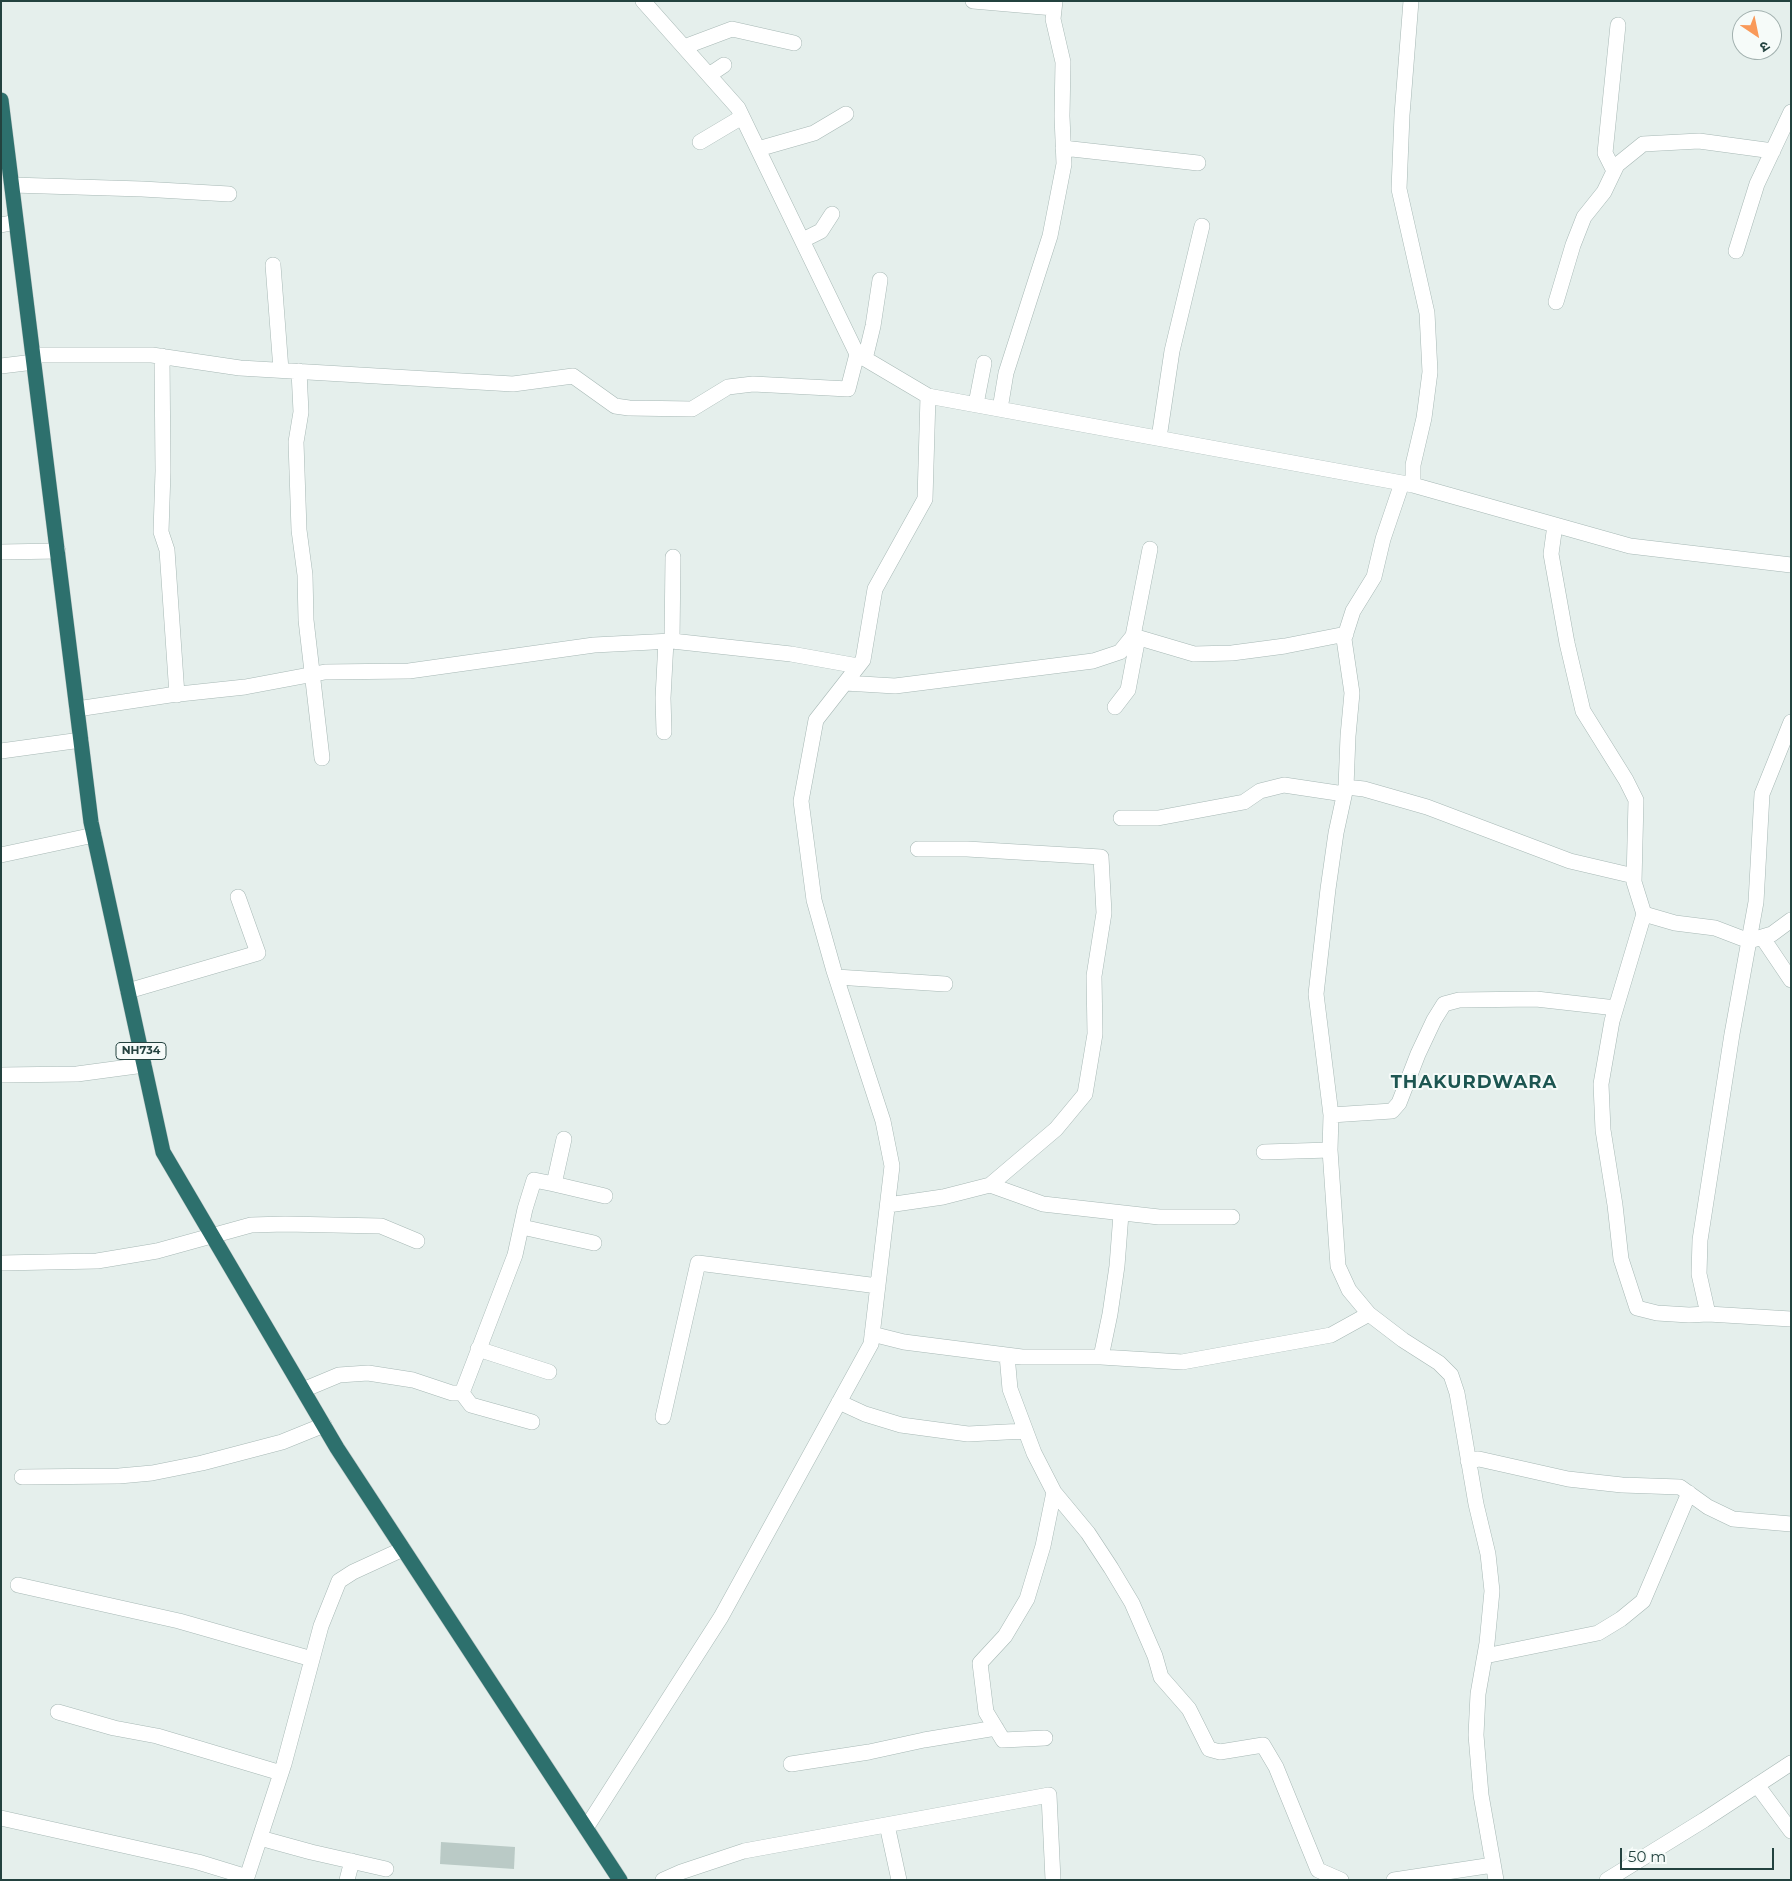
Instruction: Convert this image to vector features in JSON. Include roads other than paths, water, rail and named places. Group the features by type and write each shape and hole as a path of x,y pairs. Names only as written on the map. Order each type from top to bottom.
{"highway":[{"name":"NH734","path":"1,100 12,185 9,224 34,359 94,835 162,1152 324,1425 620,1880"}],"street":[{"path":"643,1 738,108 861,356 928,396 1408,484 1630,546 1791,565"},
{"path":"973,1 1055,4 1053,19 1062,62 1064,164 1050,236 1006,373 1000,409"},
{"path":"1394,1880 1495,1872 1481,1795 1476,1735 1478,1694 1485,1656 1492,1591 1488,1554 1468,1461 1457,1393 1451,1375 1439,1364 1402,1340 1369,1314 1349,1290 1338,1266 1330,1150 1331,1115 1316,994 1328,889 1336,833 1345,790 1352,693 1344,639 1353,611 1374,577 1383,539 1408,484 1424,418 1430,372 1427,313 1399,188 1402,114 1411,1"},
{"path":"1614,171 1605,153 1618,25"},
{"path":"684,47 732,29 794,43"},
{"path":"709,75 724,65"},
{"path":"1736,251 1757,184 1791,112"},
{"path":"758,149 814,133 846,114"},
{"path":"700,142 742,117"},
{"path":"1556,302 1584,217 1604,192 1617,165 1643,144 1699,140 1773,151"},
{"path":"1063,148 1198,162"},
{"path":"12,185 142,188 229,194"},
{"path":"803,240 821,231 832,214"},
{"path":"1159,438 1172,351 1202,226"},
{"path":"273,265 282,370"},
{"path":"1,366 34,359 152,355 240,368 513,384 573,376 615,406 692,409 728,387 744,385 811,386 848,389 874,326 880,280"},
{"path":"162,356 163,471 160,532 167,550 177,695"},
{"path":"976,404 984,363"},
{"path":"299,371 300,412 296,442 300,530 305,575 306,620 311,675 322,758"},
{"path":"586,1828 721,1617 871,1344 892,1166 883,1120 836,978 814,900 801,801 816,720 863,660 875,589 925,499 928,396"},
{"path":"1555,525 1551,554 1567,642 1583,711 1626,780 1636,800 1634,882 1644,914 1612,1021 1602,1084 1603,1130 1615,1205 1620,1259 1628,1286 1637,1308 1657,1313 1791,1319"},
{"path":"1115,707 1128,690 1150,549"},
{"path":"1,552 58,551"},
{"path":"664,732 663,698 669,641 673,557"},
{"path":"1136,637 1194,654 1232,653 1285,646 1346,634"},
{"path":"845,683 895,686 1093,661 1120,652 1136,637"},
{"path":"77,709 177,695 246,688 325,672 409,671 594,645 669,641 792,654 858,666"},
{"path":"1708,1314 1699,1274 1700,1240 1732,1034 1755,939 1762,794 1791,722"},
{"path":"1,751 81,740"},
{"path":"1121,818 1158,818 1244,802 1260,791 1284,785 1345,790 1364,789 1427,807 1570,860 1634,876"},
{"path":"1,855 94,835"},
{"path":"888,1204 943,1197 990,1185 1056,1129 1085,1094 1096,1034 1094,976 1104,914 1101,857 967,849 918,849"},
{"path":"128,991 258,953 238,897"},
{"path":"1644,914 1675,923 1715,928 1755,939 1772,934 1791,920"},
{"path":"1755,939 1791,980"},
{"path":"836,978 945,984"},
{"path":"1331,1115 1392,1111 1399,1103 1418,1054 1444,1004 1458,1000 1536,999 1616,1008"},
{"path":"1,1075 77,1074 144,1065"},
{"path":"554,1184 564,1139"},
{"path":"1264,1152 1330,1150"},
{"path":"462,1393 515,1255 534,1180 605,1196"},
{"path":"990,1185 1043,1204 1159,1217 1232,1217"},
{"path":"1101,1357 1117,1266 1120,1214"},
{"path":"1,1263 97,1261 157,1251 251,1225 381,1226 417,1241"},
{"path":"522,1227 594,1243"},
{"path":"663,1417 698,1263 878,1286"},
{"path":"872,1334 904,1342 1022,1357 1101,1357 1182,1362 1331,1335 1369,1314"},
{"path":"478,1350 549,1372"},
{"path":"1007,1354 1010,1389 1034,1453 1054,1492 1088,1533 1132,1603 1155,1656 1161,1677 1189,1709 1209,1749 1220,1752 1263,1745 1276,1767 1318,1870 1341,1880"},
{"path":"303,1390 339,1375 368,1373 413,1380 452,1393 462,1393"},
{"path":"462,1393 471,1405 532,1422"},
{"path":"839,1402 865,1414 901,1425 968,1434 1026,1431"},
{"path":"22,1477 119,1476 152,1473 282,1442 324,1425"},
{"path":"1468,1461 1479,1459 1568,1478 1622,1485 1680,1487 1708,1507 1732,1519 1791,1524"},
{"path":"1045,1738 1004,1740 986,1712 980,1663 1005,1636 1027,1599 1043,1546 1054,1492"},
{"path":"1485,1656 1598,1633 1643,1601 1689,1494"},
{"path":"1,1818 198,1862 247,1878 281,1773 320,1626 339,1581 352,1572 403,1548"},
{"path":"18,1585 179,1621 312,1659"},
{"path":"58,1712 114,1728 157,1736 281,1773"},
{"path":"791,1764 869,1752 924,1740 996,1728"},
{"path":"1607,1880 1791,1763"},
{"path":"1757,1785 1791,1831"},
{"path":"662,1880 744,1851 1049,1795 1053,1880"},
{"path":"887,1825 898,1880"},
{"path":"260,1838 386,1869"},
{"path":"347,1880 352,1861"}],"district":[{"name":"THAKURDWARA","path":"1474,1083"}]}
